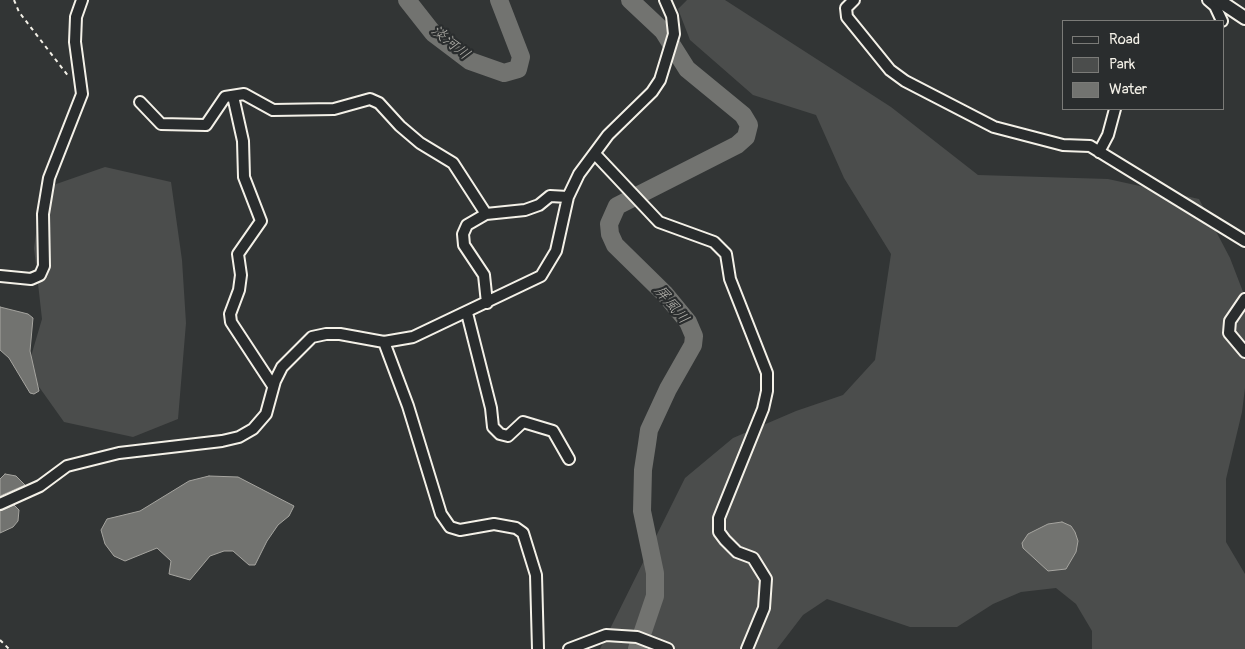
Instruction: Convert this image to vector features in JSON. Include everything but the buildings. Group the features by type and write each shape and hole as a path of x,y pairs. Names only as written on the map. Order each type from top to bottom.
{"main road":[{"path":"1218,0 1245,18"}],"street":[{"path":"0,276 31,279 40,274 44,266 43,214 49,178 82,94 75,42 76,17 82,0"},
{"path":"0,504 40,486 66,466 118,453 222,441 239,437 253,429 266,414 273,386 282,367 312,338 326,334 340,334 384,342 413,337 532,282 546,270 556,250 568,197 579,174 608,135 625,116 652,92 660,80 674,34 672,16 665,0"},
{"path":"854,0 846,8 847,17 890,70 905,81 994,127 1063,145 1090,146 1245,241"},
{"path":"1208,0 1215,6 1222,20"},
{"path":"140,102 161,124 206,125 225,97 244,94 273,110 334,109 370,99 379,103 400,126 420,143 453,163 486,214"},
{"path":"233,96 243,141 244,177 261,221 238,254 241,276 239,290 230,314 231,322 273,386"},
{"path":"1099,152 1108,135 1115,110"},
{"path":"595,154 659,222 714,242 726,254 730,279 767,373 767,390 763,408 719,518 719,532 724,540 737,552 753,558 766,579 764,608 747,649"},
{"path":"487,303 484,275 464,245 463,234 467,225 486,214 525,210 538,205 550,196 568,197"},
{"path":"1245,299 1230,321 1229,333 1245,352"},
{"path":"467,312 491,408 492,427 500,434 508,436 522,422 552,431 569,459"},
{"path":"384,342 408,406 441,514 450,527 460,530 494,524 516,528 523,533 527,540 536,575 538,649"},
{"path":"568,649 606,634 637,637 668,649"}],"path":[{"path":"14,0 19,12 71,80"},
{"path":"0,640 9,649"}],"green space":[{"path":"687,0 725,0 891,107 978,175 1108,179 1199,199 1230,258 1245,297 1245,388 1242,412 1226,479 1226,542 1245,574 1245,649 1092,649 1092,631 1076,604 1056,588 1021,592 993,604 957,627 910,627 827,599 803,615 777,649 600,649 685,478 733,438 796,411 843,395 875,360 891,254 844,178 816,115 753,95 690,40 678,9"},
{"path":"105,167 171,182 182,260 186,323 178,419 133,437 64,422 27,370 42,319 34,248 42,189"}],"water":[{"path":"0,307 28,314 33,318 30,351 39,391 34,394 30,393 9,358 0,350"},
{"path":"5,474 16,476 25,485 0,496 0,479"},
{"path":"209,476 238,477 294,506 289,516 278,525 267,541 255,565 249,565 233,551 224,551 210,556 190,580 169,574 171,561 157,548 125,561 114,556 105,544 101,530 107,519 140,511 189,481"},
{"path":"14,505 19,510 18,521 13,527 0,533 0,511"},
{"path":"1062,522 1071,526 1075,532 1078,541 1076,552 1066,569 1048,571 1023,548 1022,543 1028,534 1048,524"}],"waterway":[{"name":"淡河川","path":"407,0 433,33 470,61 504,73 518,69 521,57 499,0"},
{"name":"屏風川","path":"630,0 663,31 687,69 743,115 749,125 746,137 737,145 617,206 609,224 610,234 615,245 665,294 688,322 694,336 693,345 668,389 649,430 643,470 642,511 655,573 655,596 637,649"}]}
